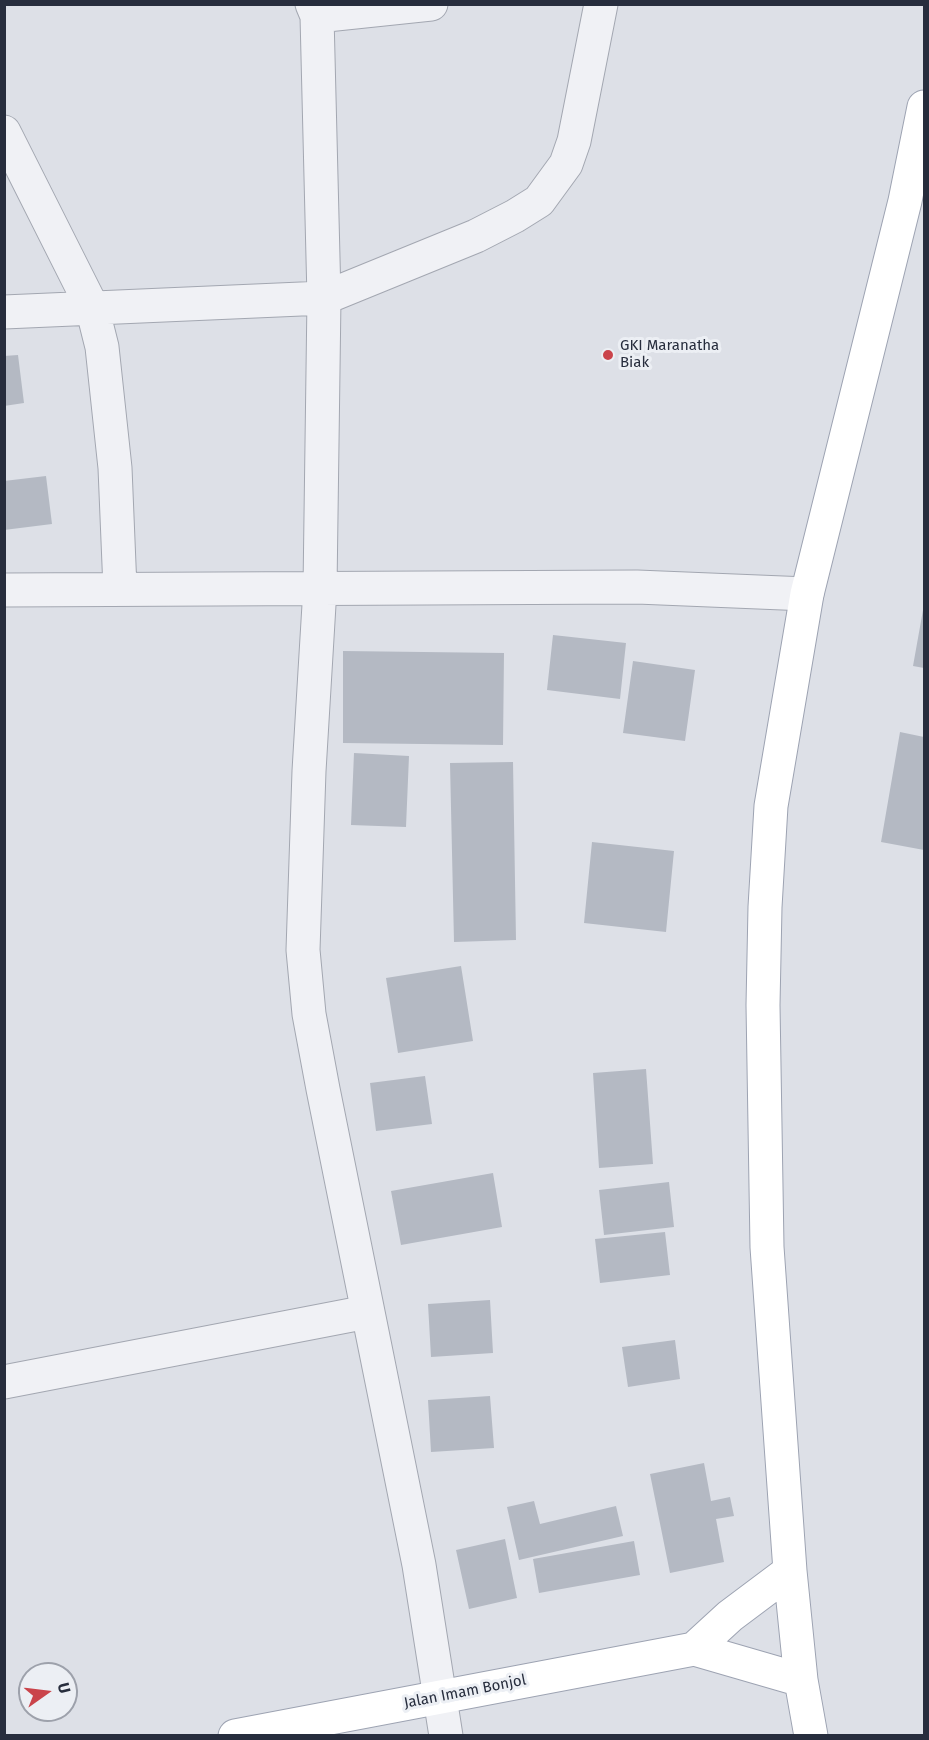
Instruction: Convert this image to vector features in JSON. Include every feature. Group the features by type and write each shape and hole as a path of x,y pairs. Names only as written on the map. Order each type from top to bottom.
{"main road":[{"path":"811,1736 801,1680 790,1571 766,1247 764,939 771,806 807,594 905,201 924,107"},
{"path":"694,1649 730,1616 790,1571"},
{"path":"694,1649 801,1680"},
{"name":"Jalan Imam Bonjol","path":"235,1736 694,1649"}],"street":[{"path":"431,4 315,10 324,298 320,588 309,771 303,950 309,1014 419,1565 446,1736"},
{"path":"4,312 324,298 476,236 539,201 560,173 574,141 601,4"},
{"path":"4,132 92,307 102,347 115,468 120,589"},
{"path":"4,590 637,587 807,594"},
{"path":"4,1382 367,1312"}],"building":[{"path":"18,355 24,403 4,406 4,356"},
{"path":"46,476 52,524 4,530 4,481"},
{"path":"924,610 924,668 913,666"},
{"path":"553,635 626,643 620,699 547,690"},
{"path":"343,651 504,653 503,745 343,743"},
{"path":"633,661 695,670 685,741 623,733"},
{"path":"900,732 924,737 924,850 881,842"},
{"path":"354,753 409,756 406,827 351,825"},
{"path":"513,762 516,940 454,942 450,763"},
{"path":"592,842 674,851 666,932 584,923"},
{"path":"461,966 473,1041 398,1053 386,978"},
{"path":"646,1069 653,1164 599,1168 593,1073"},
{"path":"425,1076 432,1124 376,1131 370,1083"},
{"path":"493,1173 502,1227 401,1245 391,1191"},
{"path":"669,1182 674,1227 604,1235 599,1190"},
{"path":"665,1232 670,1275 600,1283 595,1239"},
{"path":"490,1300 493,1353 431,1357 428,1304"},
{"path":"675,1340 680,1379 628,1387 622,1347"},
{"path":"490,1396 494,1448 431,1452 428,1400"},
{"path":"704,1463 711,1501 730,1497 734,1516 716,1519 724,1562 670,1573 650,1474"},
{"path":"534,1501 540,1524 616,1506 623,1536 519,1560 507,1507"},
{"path":"505,1539 517,1598 469,1609 456,1550"},
{"path":"634,1541 640,1575 539,1593 533,1559"}],"place":[{"name":"GKI Maranatha Biak","path":"608,355"}]}
